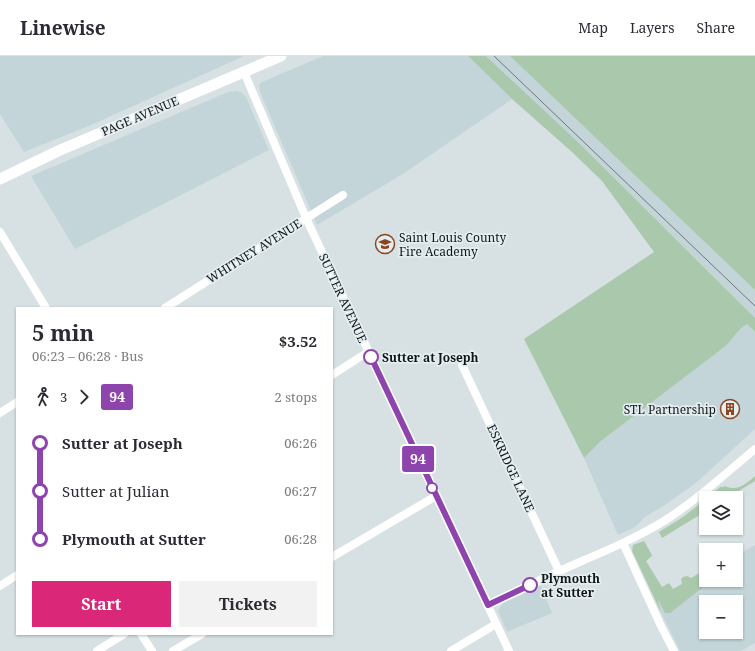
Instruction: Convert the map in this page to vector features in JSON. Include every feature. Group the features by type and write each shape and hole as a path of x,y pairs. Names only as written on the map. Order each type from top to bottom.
{"main road":[{"name":"PAGE AVENUE","path":"0,179 58,151 282,56"}],"street":[{"name":"SUTTER AVENUE","path":"244,72 306,218 509,651"},
{"name":"WHITNEY AVENUE","path":"167,307 343,195"},
{"path":"0,232 45,307"},
{"path":"333,375 368,352"},
{"name":"ESKRIDGE LANE","path":"462,365 559,571"},
{"path":"0,413 16,403"},
{"path":"488,605 559,571 623,543 663,522 683,509 755,449"},
{"path":"333,556 436,496"},
{"path":"623,543 674,651"},
{"path":"0,586 16,577"},
{"path":"451,651 496,624"},
{"path":"97,651 122,635"},
{"path":"142,635 152,651"},
{"path":"173,651 200,635"}],"shaded area":[{"path":"0,56 244,56 91,125 24,152 0,114"},
{"path":"323,56 468,56 512,99 403,174 317,225 260,92 259,85 262,82"},
{"path":"486,56 510,56 755,290 755,318 579,143"},
{"path":"228,92 241,92 246,97 269,150 75,249 31,176"},
{"path":"747,324 755,332 755,429 697,482 659,509 646,516 635,527 618,535 584,458 601,441 727,345 740,329"},
{"path":"755,545 755,643 741,651 680,651 656,602 699,577 699,587 743,587 743,552"},
{"path":"541,586 552,613 507,632 498,611 500,607 503,603"}],"green space":[{"path":"468,56 486,56 579,143 755,318 755,332 747,324 740,329 727,345 601,441 584,458 524,339 654,252 602,181 572,152 512,99"},
{"path":"510,56 755,56 755,290"},
{"path":"755,476 755,481 739,491 715,491 720,487 725,486 729,488 737,488"},
{"path":"699,504 699,515 662,538 659,532 683,517"},
{"path":"644,541 652,555 646,561 662,587 669,583 673,589 682,584 681,579 683,577 687,576 691,578 699,573 699,587 703,587 670,613 665,613 658,601 661,612 632,551 633,545"}],"tram line":[{"path":"494,56 755,306"}],"bus line":[{"name":"94","path":"371,357 488,605 530,585"}],"place":[{"name":"Saint Louis County Fire Academy","path":"385,244"},
{"name":"Sutter at Joseph","path":"371,357"},
{"name":"STL Partnership","path":"730,409"},
{"name":"Plymouth at Sutter","path":"530,585"}]}
